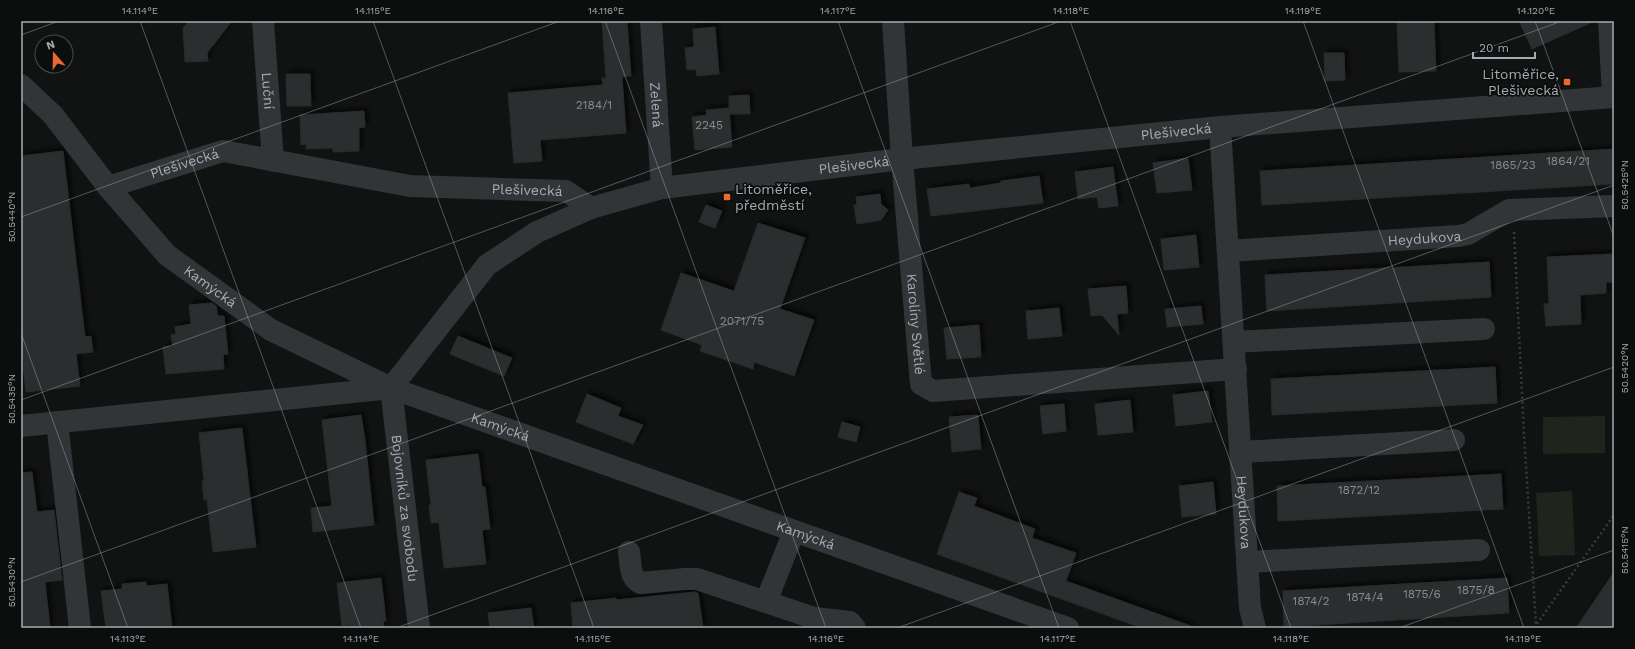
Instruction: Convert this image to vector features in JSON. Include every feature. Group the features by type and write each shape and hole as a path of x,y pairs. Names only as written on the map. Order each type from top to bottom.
{"street":[{"name":"Luční","path":"262,21 272,161"},
{"name":"Zelená","path":"651,21 662,188"},
{"name":"Karolíny Světlé","path":"893,21 902,159 921,384 934,391 1236,369"},
{"path":"1608,21 1614,97"},
{"name":"Kamýcká","path":"21,85 53,115 108,187 167,255 270,330 391,388 1068,628"},
{"name":"Plešivecká","path":"108,187 223,151 410,186 566,191 591,208 662,188 902,159 1220,127 1614,97"},
{"name":"Heydukova","path":"1220,127 1250,608 1255,628"},
{"name":"Heydukova","path":"1228,252 1458,236 1468,234 1509,210 1614,206"},
{"path":"21,426 391,388 487,265 537,232 591,208"},
{"path":"1234,342 1484,329"},
{"name":"Bojovníků za svobodu","path":"391,388 419,628"},
{"path":"57,422 80,628"},
{"path":"1241,452 1454,440"},
{"path":"766,602 794,531"},
{"path":"1248,562 1479,550"},
{"path":"629,552 632,576 635,581 641,583 697,579 814,618 850,622 855,628"}],"path":[{"path":"1514,226 1536,625"},
{"path":"1534,628 1614,515"}],"shaded area":[{"path":"1605,416 1605,453 1543,454 1543,417"},
{"path":"1572,491 1575,555 1539,556 1536,493"}],"building":[{"path":"189,21 232,21 207,53 208,61 185,62 183,28"},
{"path":"602,21 627,21 631,76 622,77 626,133 540,140 542,161 514,163 508,93 603,85 602,78 606,78"},
{"path":"1397,21 1434,21 1436,71 1399,72"},
{"path":"1519,21 1595,21 1532,49"},
{"path":"715,27 719,74 697,76 696,69 687,70 685,48 694,47 693,29"},
{"path":"1324,53 1344,53 1345,80 1325,81"},
{"path":"286,74 310,74 311,106 287,106"},
{"path":"749,95 750,114 729,114 729,96"},
{"path":"729,108 732,147 695,150 692,117 707,115 706,110"},
{"path":"364,111 365,127 359,128 359,151 333,152 333,148 306,149 306,144 301,145 300,115"},
{"path":"1614,149 1614,184 1262,205 1260,171"},
{"path":"63,151 85,337 91,336 93,352 76,354 80,386 26,392 21,349 21,156"},
{"path":"1188,158 1192,190 1157,193 1153,163"},
{"path":"1113,167 1118,206 1099,208 1097,197 1078,199 1075,172"},
{"path":"1039,176 1043,203 931,216 927,189 969,184 970,188 1001,183 1001,181"},
{"path":"880,194 881,204 888,210 881,220 857,224 854,205 857,205 856,197"},
{"path":"706,205 722,211 715,228 699,222"},
{"path":"758,223 805,238 780,309 814,320 794,376 754,362 753,369 700,351 702,345 661,330 681,273 734,291"},
{"path":"1196,235 1199,267 1164,270 1161,239"},
{"path":"1614,254 1614,282 1606,282 1606,293 1580,295 1581,324 1546,326 1544,304 1549,304 1547,257"},
{"path":"1489,262 1491,297 1267,311 1265,275"},
{"path":"1126,286 1128,313 1117,314 1119,335 1102,315 1091,316 1088,289"},
{"path":"212,303 216,306 218,316 224,316 228,354 223,355 224,369 166,374 163,347 173,346 171,335 176,334 175,327 191,324 189,305"},
{"path":"1201,306 1203,324 1167,327 1165,309"},
{"path":"1059,308 1062,336 1028,339 1026,311"},
{"path":"979,325 981,357 947,359 944,328"},
{"path":"458,336 512,358 504,376 450,354"},
{"path":"1495,367 1497,403 1272,415 1271,379"},
{"path":"1208,391 1212,422 1176,426 1173,395"},
{"path":"587,394 621,408 618,416 643,425 633,444 576,422"},
{"path":"1130,400 1133,432 1098,435 1095,404"},
{"path":"1064,404 1066,431 1043,434 1040,406"},
{"path":"361,415 374,525 313,532 311,508 332,506 322,420"},
{"path":"978,415 981,449 952,452 949,417"},
{"path":"842,422 860,427 856,442 838,437"},
{"path":"242,428 256,547 213,552 207,499 204,500 202,481 204,481 199,433"},
{"path":"478,454 482,487 485,487 490,529 482,530 486,564 444,568 439,522 431,523 429,505 431,505 426,460"},
{"path":"32,472 37,512 54,510 62,580 45,582 50,628 21,628 21,473"},
{"path":"1501,474 1503,509 1278,521 1277,486"},
{"path":"1213,482 1216,514 1182,517 1179,486"},
{"path":"959,492 977,498 974,506 1035,529 1032,538 1076,553 1066,581 1191,626 1190,628 1142,628 937,554"},
{"path":"1614,572 1614,628 1576,628"},
{"path":"381,578 386,621 383,621 384,628 350,628 349,625 342,626 337,583"},
{"path":"1507,578 1509,613 1284,627 1283,591"},
{"path":"146,582 147,586 167,584 172,628 106,628 101,591 122,589 122,584"},
{"path":"695,592 698,593 703,628 573,628 571,603"},
{"path":"531,608 534,628 490,628 488,613"}],"place":[{"name":"Litoměřice, Plešivecká","path":"1567,82"},
{"name":"Litoměřice, předměstí","path":"727,197"}]}
